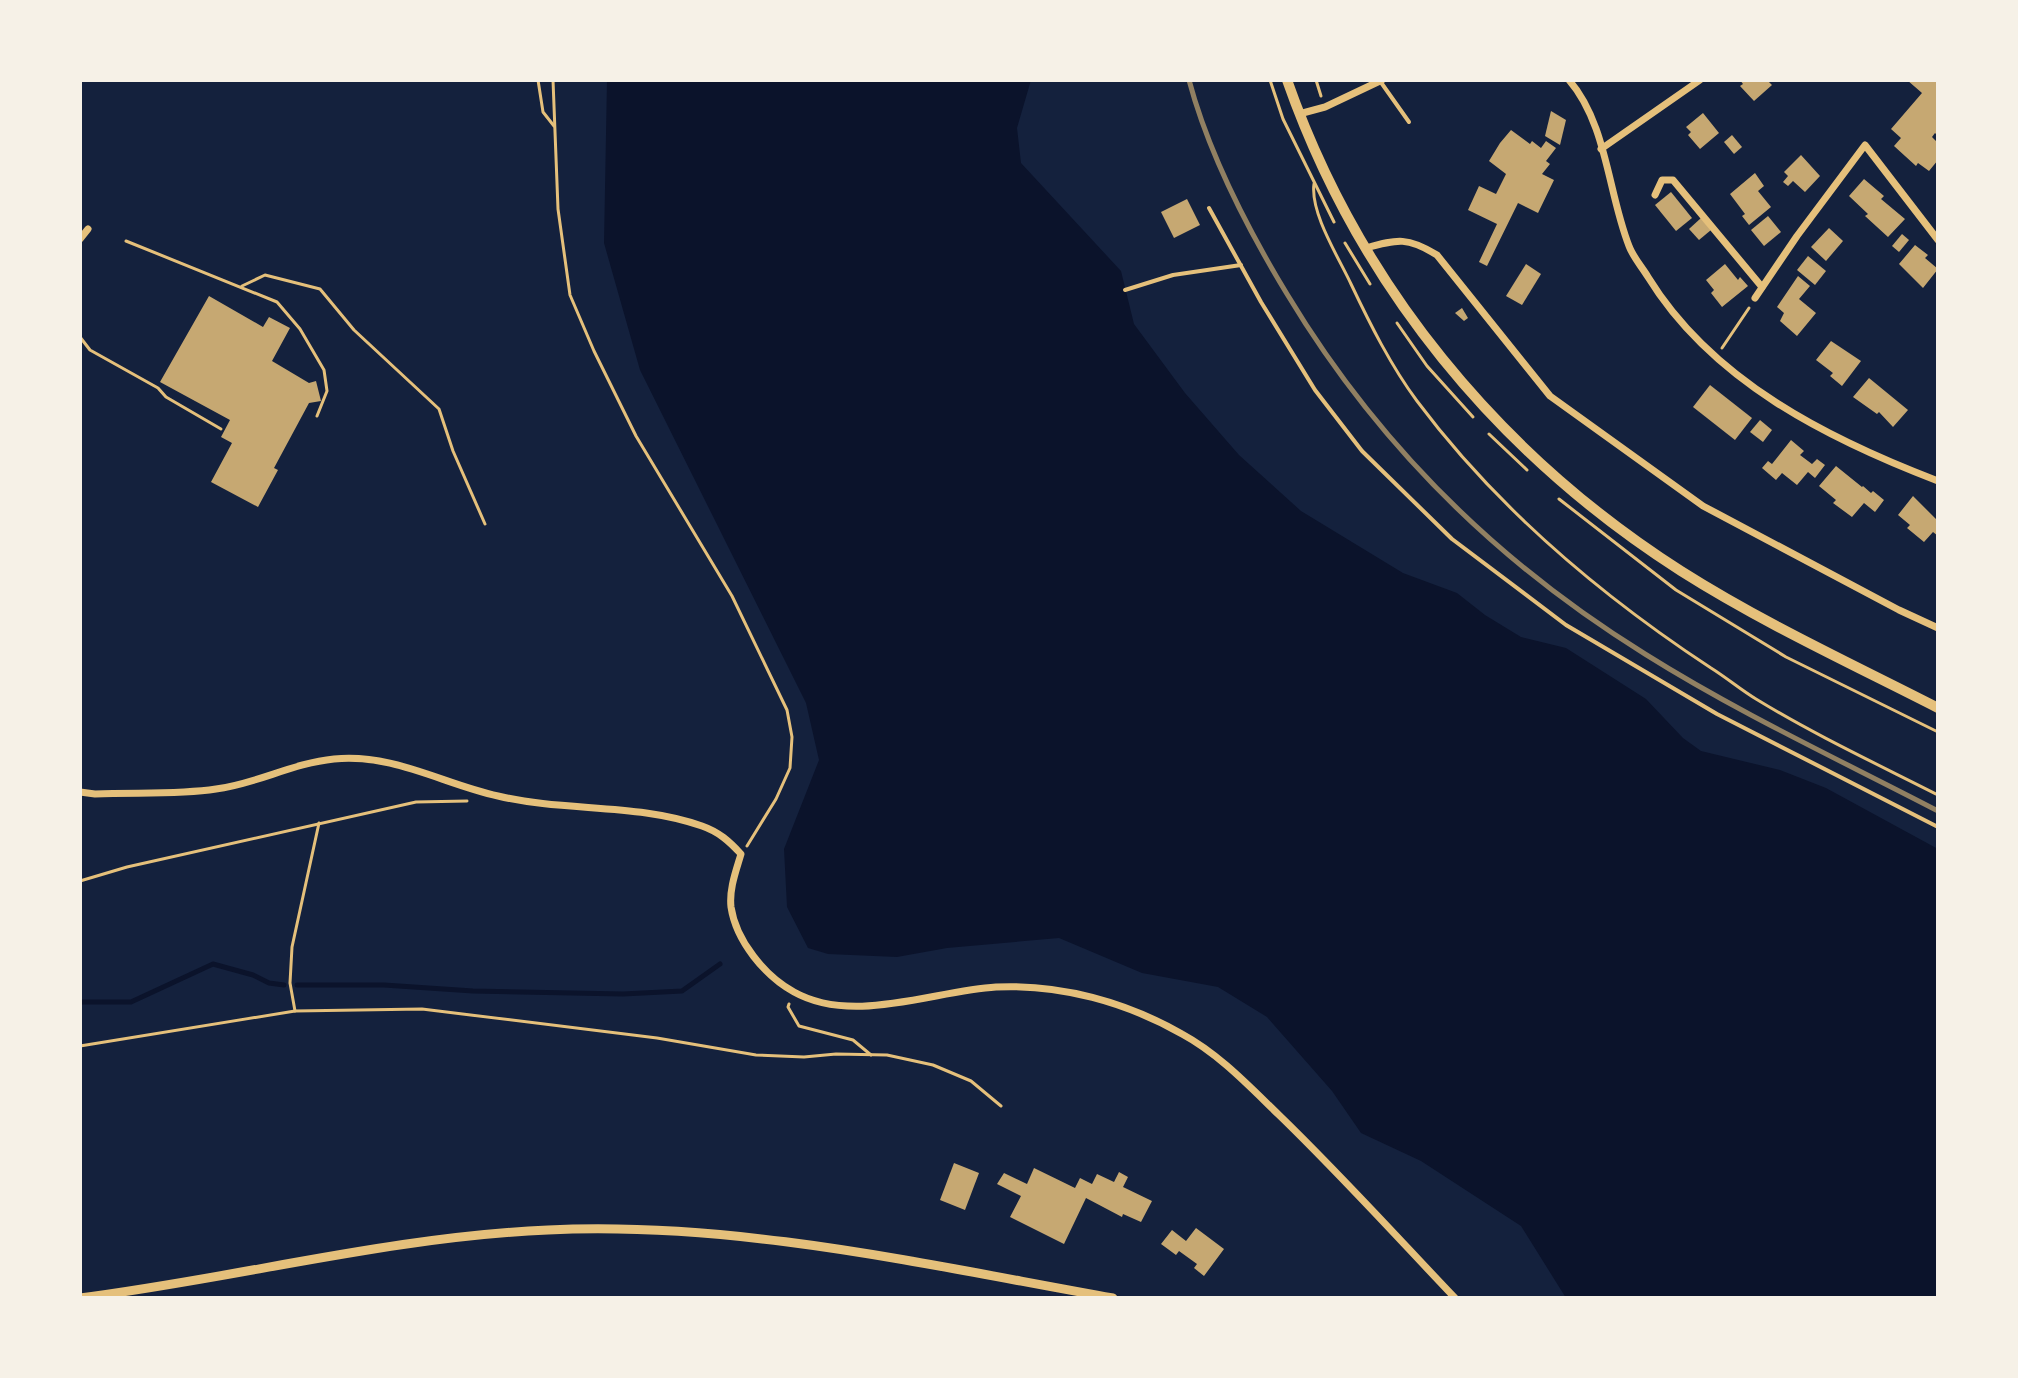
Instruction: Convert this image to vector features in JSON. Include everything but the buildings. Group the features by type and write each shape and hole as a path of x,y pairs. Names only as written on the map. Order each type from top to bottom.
{"main road":[{"path":"1287,80 1329,182 1364,249 1396,298 1439,357 1480,405 1551,474 1681,571 1742,607 1938,708"}],"street":[{"path":"1299,114 1325,107 1381,80"},
{"path":"1569,80 1591,118 1630,248 1667,308 1715,358 1784,408 1884,460 1938,481"},
{"path":"1601,149 1700,80"},
{"path":"1755,298 1865,145 1938,240"},
{"path":"1655,195 1662,180 1673,180 1762,287"},
{"path":"80,239 88,229"},
{"path":"1364,249 1386,243 1415,241 1437,255 1550,396 1703,506 1938,628"},
{"path":"80,792 217,789 306,764 335,759 364,759 412,767 500,797 674,818 724,836 741,854 733,880 731,907 740,933 753,955 794,992 824,1004 860,1006 995,987 1043,988 1097,998 1149,1016 1226,1064 1308,1143 1455,1298"},
{"path":"80,1298 401,1244 485,1234 620,1229 683,1231 809,1245 1113,1298"}],"lane":[{"path":"1381,80 1409,122"},
{"path":"1209,208 1315,390 1362,451 1452,539 1579,633 1717,714 1938,827"},
{"path":"1125,290 1173,275 1241,265"}],"path":[{"path":"538,80 543,112 554,126"},
{"path":"553,80 558,209 570,295 636,436 732,596 787,710 792,737 790,768 776,799 741,854"},
{"path":"1270,80 1283,119"},
{"path":"1316,80 1325,107"},
{"path":"1314,184 1312,198 1326,232 1368,320 1415,399 1468,463 1523,522 1621,606 1752,697 1816,734 1938,795"},
{"path":"126,241 277,302 300,329 324,370 327,391 317,416"},
{"path":"242,286 265,275 320,289 354,330 439,409 453,451 485,524"},
{"path":"1715,358 1755,298"},
{"path":"80,337 90,350 158,388 166,397 221,429"},
{"path":"80,881 127,867 416,802 487,801 500,797"},
{"path":"295,1011 290,983 292,947 319,823"},
{"path":"794,992 788,1007 799,1026 853,1040 871,1055"},
{"path":"80,1046 295,1011 422,1009 657,1038 756,1055 887,1055 933,1065 971,1081 1001,1106"}],"water":[{"path":"607,80 1031,80 1017,128 1021,163 1121,271 1134,324 1185,393 1239,455 1301,511 1403,573 1457,593 1521,637 1566,648 1646,699 1683,738 1701,751 1780,770 1826,788 1938,849 1938,1298 1566,1298 1521,1226 1421,1161 1361,1133 1332,1091 1267,1017 1218,987 1142,973 1059,938 947,948 897,957 828,954 808,948 787,907 784,849 819,760 806,703 640,370 604,243"}],"waterway":[{"path":"80,1002 131,1002 213,964 284,985"},
{"path":"297,985 384,985 473,991 623,994 682,991 720,964"}],"railway":[{"path":"1189,80 1207,136 1230,190 1287,294 1360,400 1444,495 1540,580 1645,654 1753,716 1938,811"}]}
